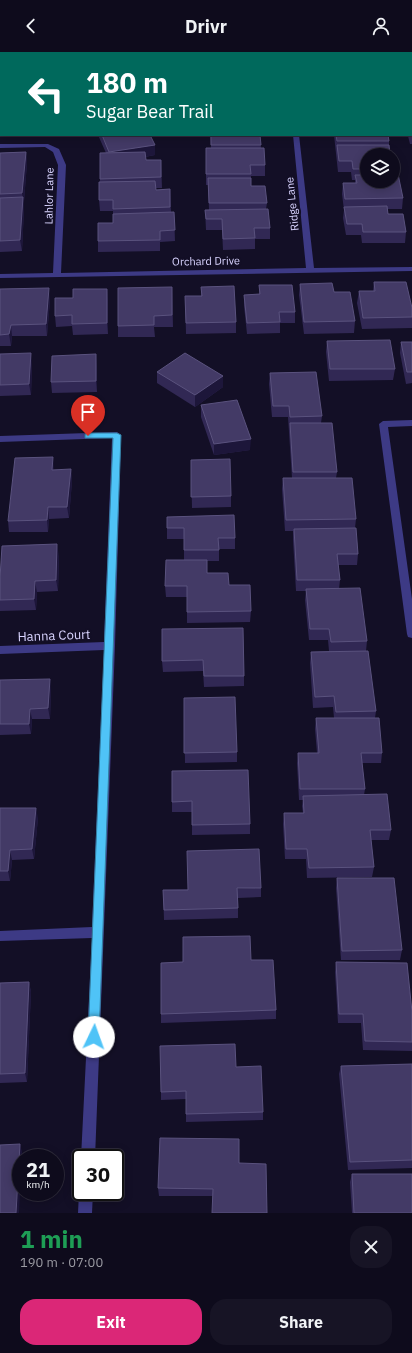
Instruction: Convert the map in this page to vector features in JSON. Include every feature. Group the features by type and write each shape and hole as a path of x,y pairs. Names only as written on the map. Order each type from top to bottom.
{"street":[{"name":"Ridge Lane","path":"296,136 310,272"},
{"name":"Lahlor Lane","path":"0,146 46,145 56,151 62,165 57,275"},
{"name":"Orchard Drive","path":"0,276 310,272 412,269"},
{"path":"412,423 383,424 412,634"},
{"path":"0,439 117,435 110,646 88,1149"},
{"name":"Hanna Court","path":"0,650 110,646"},
{"path":"0,936 98,932"},
{"path":"85,1213 86,1201"}],"building":[{"path":"102,136 150,136 155,145 109,152"},
{"path":"211,136 260,136 261,145 211,145"},
{"path":"336,136 388,136 389,141 337,141"},
{"path":"337,145 389,145 389,148 360,148 360,169 353,169 352,161 339,161"},
{"path":"206,148 264,148 265,165 250,165 251,174 206,174"},
{"path":"26,152 22,193 0,194 0,153"},
{"path":"145,152 146,160 161,160 161,177 100,179 100,153"},
{"path":"355,175 360,175 360,188 400,188 400,184 403,198 345,199 343,183 357,183"},
{"path":"208,178 251,178 251,186 265,186 267,203 209,203"},
{"path":"155,181 156,190 170,189 170,207 113,209 113,200 99,200 99,182"},
{"path":"23,197 20,240 0,241 0,198"},
{"path":"387,206 388,214 403,214 406,232 363,232 362,224 347,224 344,207"},
{"path":"268,209 270,228 254,228 255,238 223,239 222,219 206,219 205,210"},
{"path":"174,212 175,230 160,231 160,240 98,241 98,223 113,223 113,214"},
{"path":"374,282 406,282 412,308 412,317 363,318 359,291 375,291"},
{"path":"332,283 334,292 350,292 355,321 304,322 300,284"},
{"path":"259,285 292,285 295,312 279,312 280,322 247,323 244,295 260,294"},
{"path":"234,286 236,322 186,323 185,296 202,296 201,287"},
{"path":"172,287 172,315 154,316 154,325 118,326 118,288"},
{"path":"49,288 46,324 11,325 9,334 0,335 0,289"},
{"path":"73,289 107,289 107,323 72,324 72,315 55,316 55,298 73,298"},
{"path":"390,340 395,369 330,369 327,341"},
{"path":"401,342 412,342 412,372 407,372"},
{"path":"31,353 29,384 0,385 0,354"},
{"path":"185,353 223,376 195,395 157,372"},
{"path":"96,354 96,381 51,382 52,356"},
{"path":"316,372 322,416 290,417 289,406 273,406 270,373"},
{"path":"237,400 251,439 214,444 201,405"},
{"path":"290,423 332,423 337,472 293,472"},
{"path":"53,457 52,470 71,469 67,507 48,507 47,520 8,521 15,458"},
{"path":"230,459 231,496 191,497 191,460"},
{"path":"283,478 352,478 356,519 286,520"},
{"path":"234,515 235,538 218,538 219,550 184,550 184,528 167,528 167,517"},
{"path":"356,528 358,554 337,554 340,580 297,580 294,529"},
{"path":"57,544 56,580 35,581 34,599 0,600 2,546"},
{"path":"166,560 207,560 207,573 228,573 229,585 250,585 251,611 187,612 187,586 165,586"},
{"path":"360,588 367,641 331,642 329,629 310,629 306,589"},
{"path":"243,628 244,676 204,676 203,660 162,661 162,629"},
{"path":"368,651 376,711 336,712 334,696 315,697 311,652"},
{"path":"50,679 48,708 30,709 29,724 0,724 0,680"},
{"path":"235,697 237,752 184,753 184,698"},
{"path":"316,718 379,718 382,753 361,753 365,789 300,789 298,753 319,753"},
{"path":"248,770 250,824 192,825 192,801 172,802 172,771"},
{"path":"387,794 391,830 370,830 374,867 309,868 307,849 286,849 284,813 304,813 303,796"},
{"path":"0,808 36,808 32,849 10,850 8,871 0,871"},
{"path":"259,849 261,888 237,888 238,908 164,910 163,890 188,890 187,851"},
{"path":"337,878 394,878 402,950 342,951"},
{"path":"250,936 251,960 273,960 276,1010 161,1014 161,963 183,962 183,937"},
{"path":"336,962 407,963 412,1012 412,1042 365,1041 363,1014 339,1014"},
{"path":"29,982 25,1073 0,1074 0,983"},
{"path":"235,1044 236,1067 261,1066 263,1112 186,1114 186,1091 161,1092 160,1046"},
{"path":"412,1064 412,1160 350,1162 341,1066"},
{"path":"160,1138 239,1139 239,1163 266,1164 267,1213 212,1213 213,1189 158,1188"},
{"path":"20,1144 20,1149 12,1149 12,1201 17,1201 16,1213 0,1213 0,1145"},
{"path":"352,1174 412,1174 412,1213 354,1213"}],"route":[{"path":"88,436 117,435 94,1037"}]}
